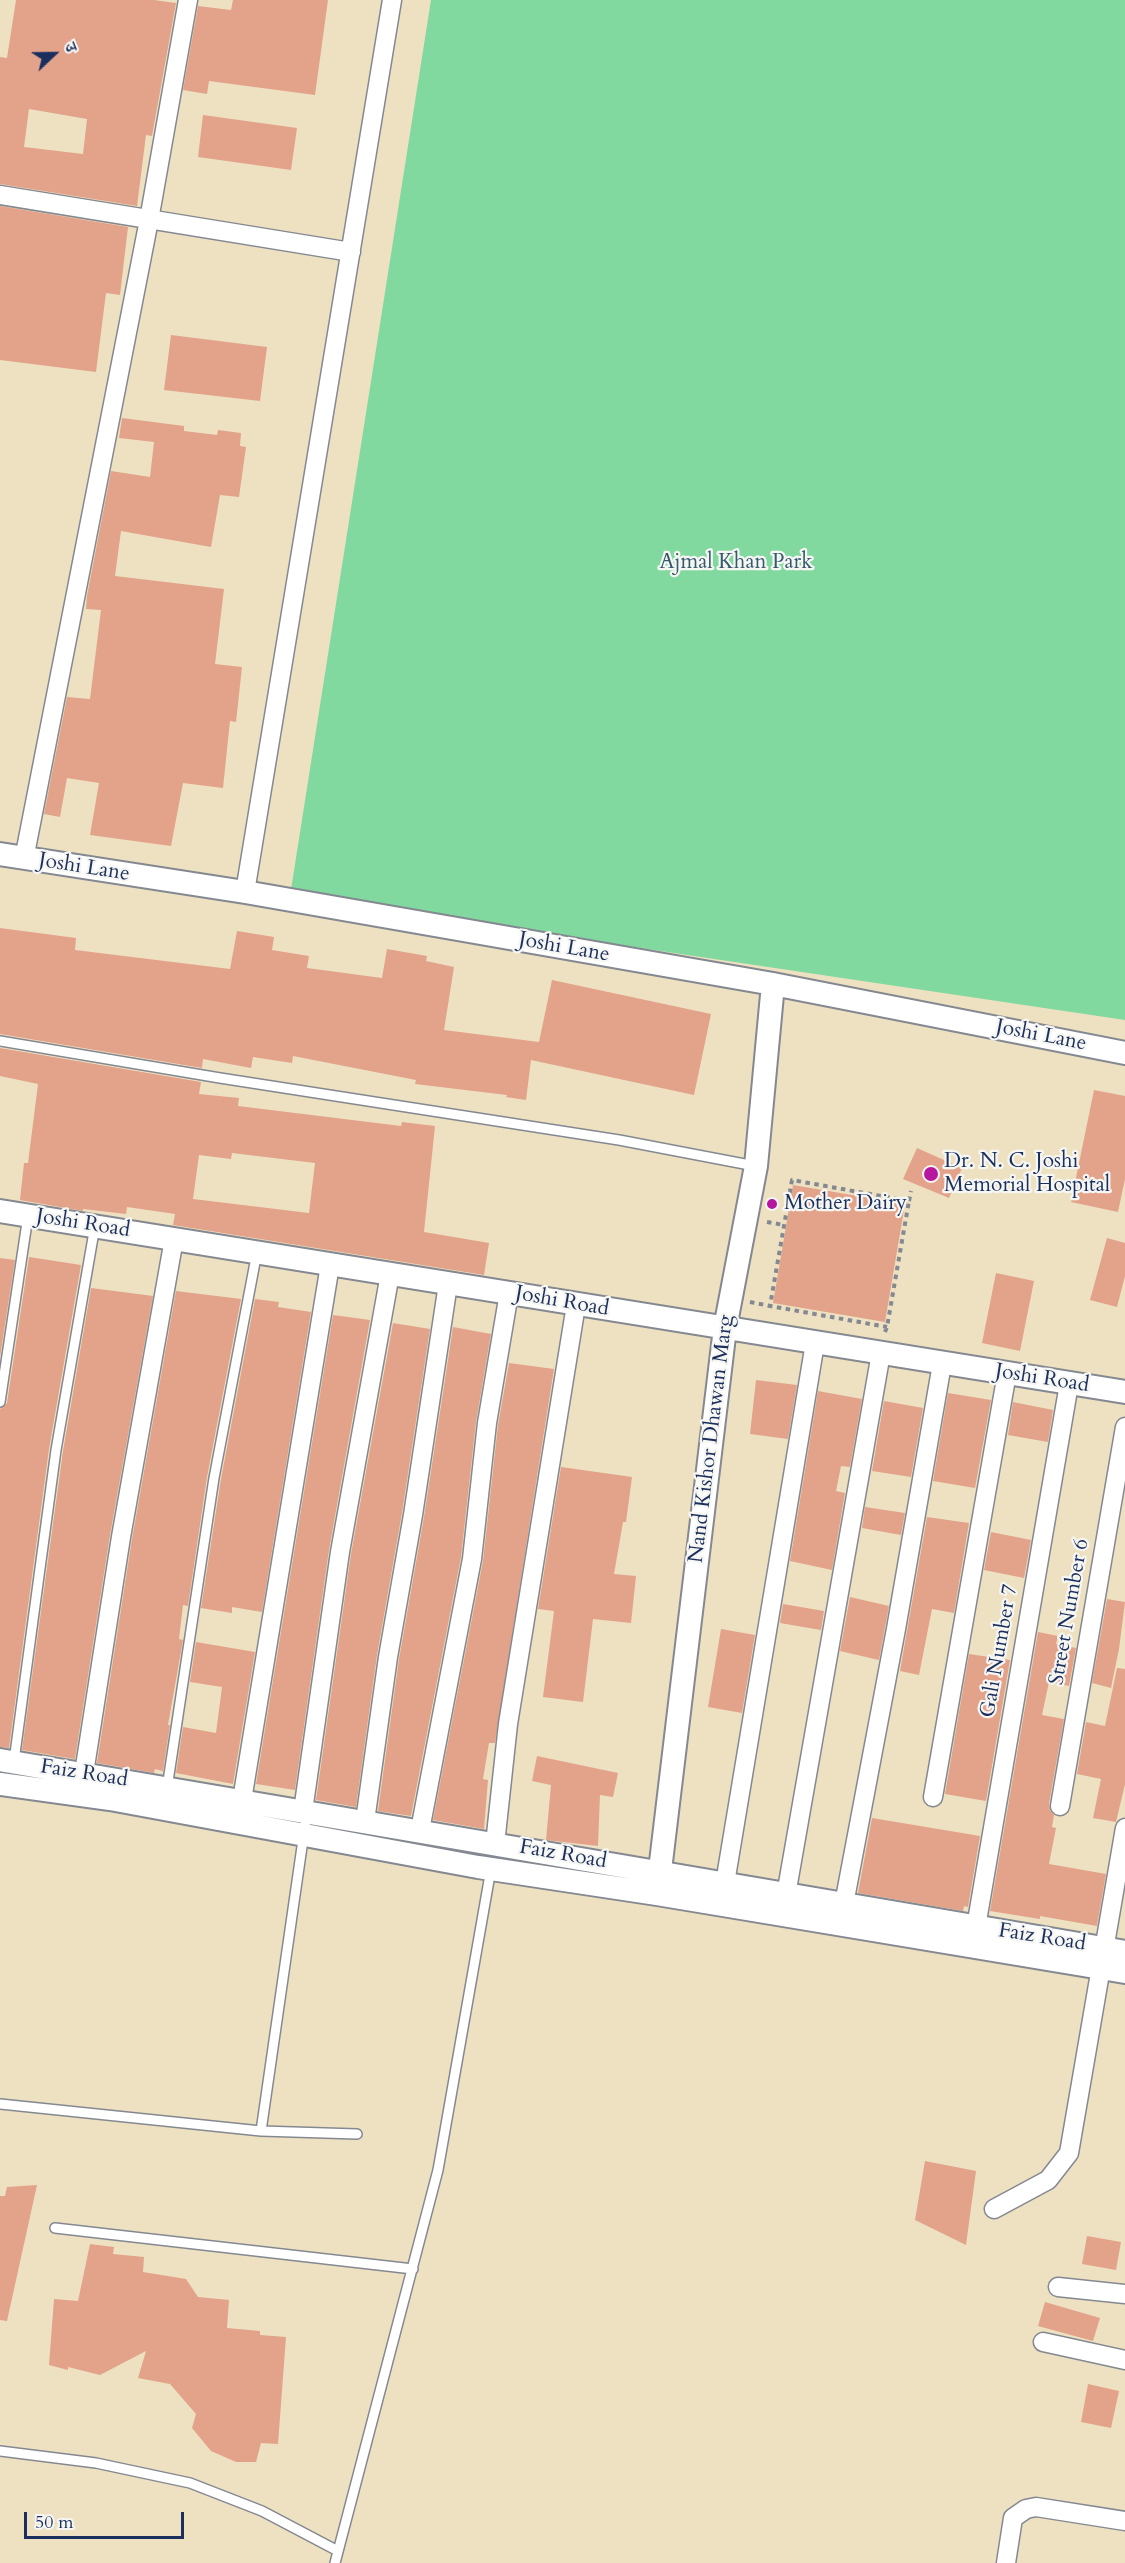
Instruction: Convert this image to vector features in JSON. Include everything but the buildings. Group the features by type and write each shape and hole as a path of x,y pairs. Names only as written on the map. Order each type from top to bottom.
{"street":[{"path":"24,859 149,220 188,0"},
{"path":"245,892 392,0"},
{"path":"0,195 351,252"},
{"name":"Joshi Lane","path":"0,854 245,892 773,984 1125,1053"},
{"name":"Nand Kishor Dhawan Marg","path":"657,1894 725,1328 756,1166 773,984"},
{"name":"Joshi Road","path":"0,1211 1125,1392"},
{"path":"84,1773 119,1548 174,1239"},
{"path":"242,1800 330,1264"},
{"path":"305,1811 340,1552 390,1274"},
{"path":"364,1821 448,1284"},
{"path":"420,1830 472,1559 488,1423 509,1293"},
{"path":"493,1857 508,1724 576,1305"},
{"path":"725,1883 815,1343"},
{"path":"786,1895 881,1353"},
{"path":"844,1904 896,1629 942,1364"},
{"path":"933,1797 1007,1373"},
{"name":"Gali Number 7","path":"976,1927 1069,1384"},
{"name":"Street Number 6","path":"1060,1806 1125,1426"},
{"name":"Faiz Road","path":"7,1761 420,1830 493,1857 658,1872 976,1927 1110,1956"},
{"path":"0,1784 110,1799 304,1834 493,1857 657,1894 1110,1956 1125,1972"},
{"path":"994,2209 1048,2180 1070,2153 1110,1956 1125,1828"},
{"path":"1058,2287 1125,2294"},
{"path":"1043,2342 1125,2360"},
{"path":"1006,2563 1013,2518 1026,2509 1036,2507 1125,2521"}],"lane":[{"path":"0,1041 629,1142 756,1166"},
{"path":"0,1402 28,1216"},
{"path":"7,1761 56,1450 95,1226"},
{"path":"167,1788 214,1478 257,1252"},
{"path":"261,2131 304,1834 305,1811"},
{"path":"335,2563 438,2170 493,1857"},
{"path":"0,2103 261,2131 357,2134"},
{"path":"55,2228 413,2269"},
{"path":"0,2451 96,2463 190,2483 262,2511 338,2551"}],"path":[{"path":"909,1201 792,1180 770,1306 887,1327 909,1201 910,1191"}],"green space":[{"name":"Ajmal Khan Park","path":"431,0 1125,0 1125,1020 290,896"}],"place":[{"name":"Dr. N. C. Joshi Memorial Hospital","path":"931,1174"},
{"name":"Mother Dairy","path":"772,1204"}]}
